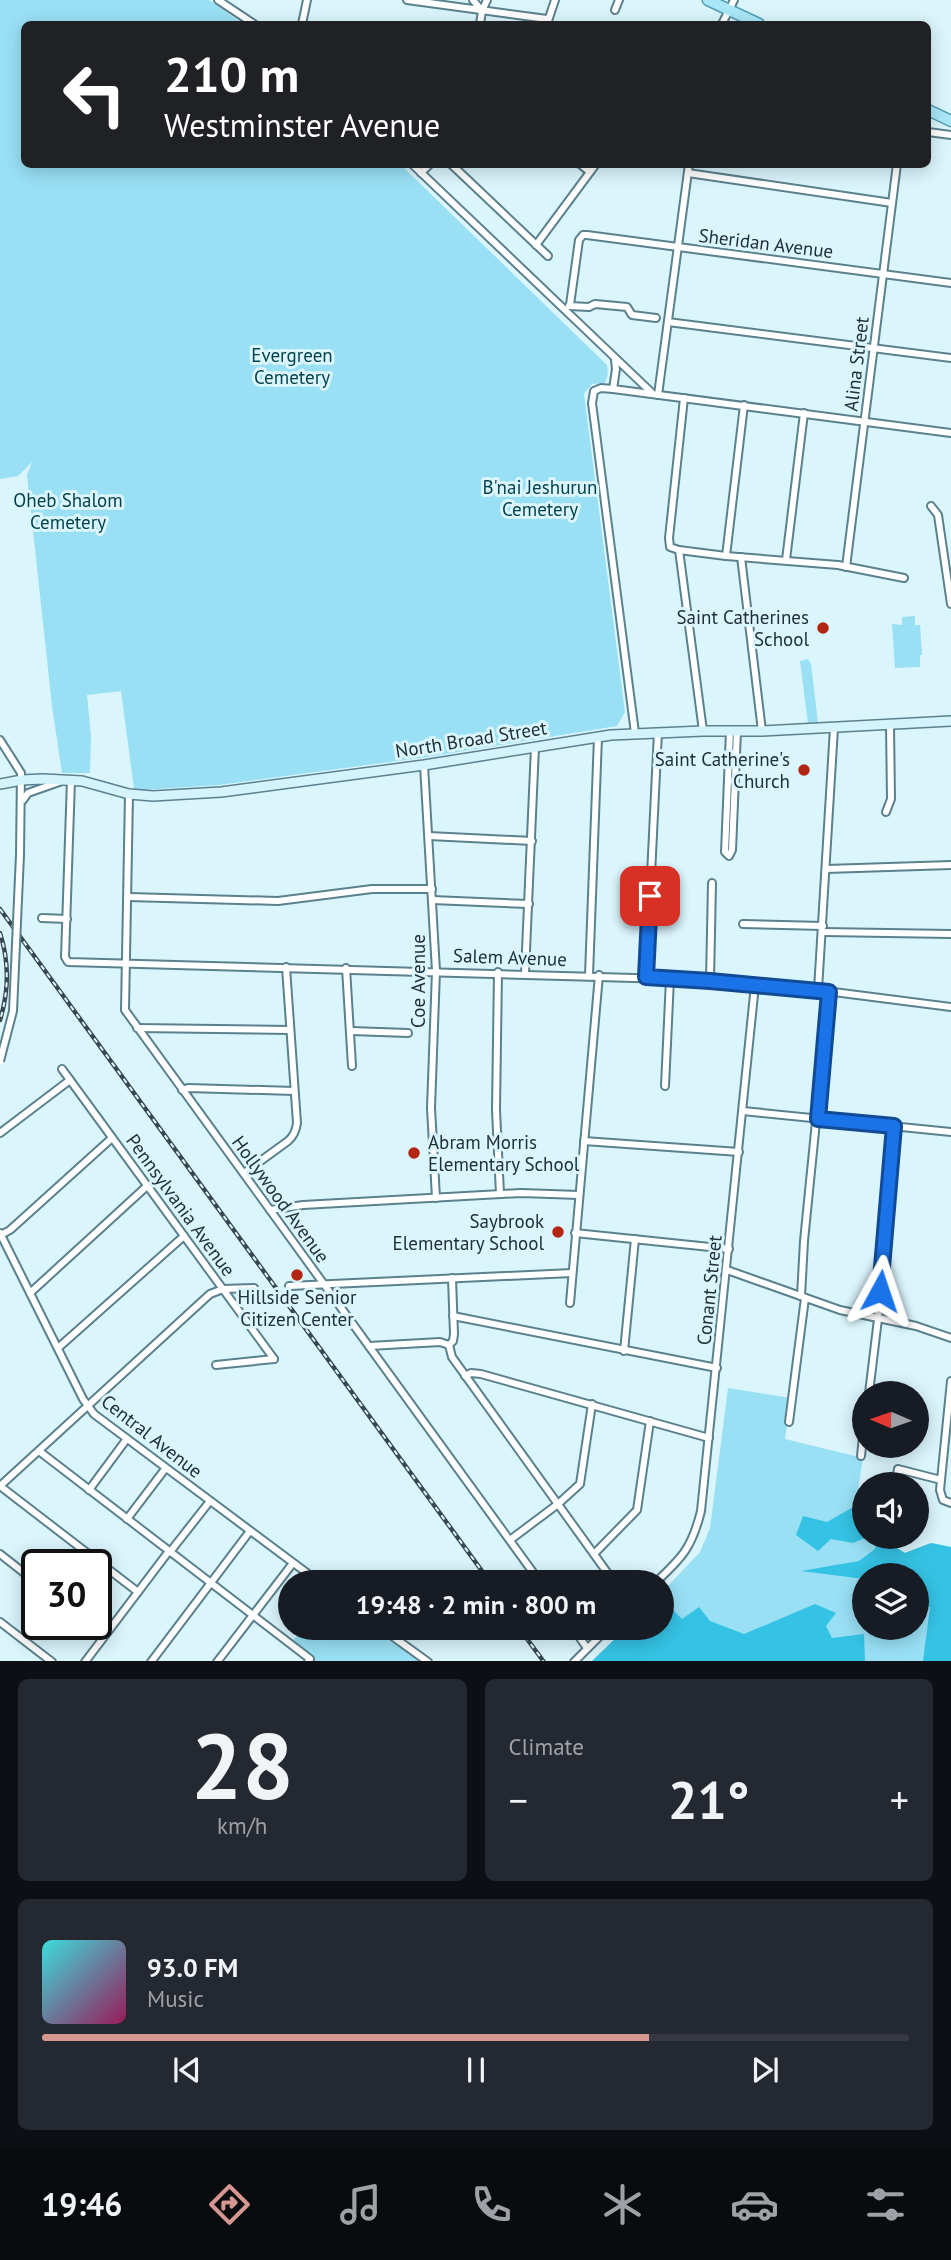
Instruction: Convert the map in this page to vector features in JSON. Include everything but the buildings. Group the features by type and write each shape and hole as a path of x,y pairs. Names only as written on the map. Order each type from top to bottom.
{"main road":[{"path":"708,0 731,5 741,15 753,21"},
{"path":"931,111 951,121"},
{"name":"North Broad Street","path":"0,785 22,780 68,780 129,794 153,796 221,792 635,733 762,731 951,721"}],"street":[{"path":"218,0 250,21"},
{"path":"303,21 307,0"},
{"path":"407,0 541,21"},
{"path":"473,0 482,11"},
{"path":"480,21 487,0"},
{"path":"547,21 555,0"},
{"path":"615,10 620,0"},
{"path":"723,21 731,5"},
{"path":"931,132 951,135"},
{"path":"416,168 544,293 568,308 615,359 655,394"},
{"path":"421,173 426,168"},
{"path":"455,168 548,257"},
{"path":"585,168 590,172"},
{"path":"536,244 593,168"},
{"path":"655,394 689,168"},
{"name":"Alina Street","path":"846,567 896,168"},
{"path":"688,173 891,203"},
{"name":"Sheridan Avenue","path":"568,308 579,240 583,235 951,283"},
{"path":"568,308 595,304 627,307 632,315 656,318"},
{"path":"667,322 951,358"},
{"path":"613,389 617,369 615,359"},
{"path":"635,733 592,399 596,389 744,405 951,433"},
{"path":"684,398 670,547 846,567 904,579"},
{"path":"726,555 744,405"},
{"path":"786,560 804,413"},
{"path":"931,506 938,515 951,604"},
{"path":"679,550 703,731"},
{"path":"741,557 762,731"},
{"path":"886,812 891,799 890,724"},
{"path":"818,990 834,728"},
{"path":"729,816 732,850 729,856 725,852 733,731"},
{"path":"646,977 658,732"},
{"path":"589,975 598,737"},
{"path":"0,740 19,767 22,780 13,1011 0,1061"},
{"path":"525,973 535,747"},
{"name":"Coe Avenue","path":"424,765 436,971 431,1108 436,1198"},
{"path":"21,805 27,793 68,780 67,919 42,918"},
{"name":"Hollywood Avenue","path":"129,794 124,1007 136,1028 531,1570"},
{"path":"429,836 532,841"},
{"path":"826,869 951,864"},
{"path":"710,981 712,883"},
{"path":"128,897 278,901 372,889 432,889"},
{"path":"432,900 528,904"},
{"name":"Salem Avenue","path":"67,919 67,961 125,965 646,977 818,990 951,1007"},
{"path":"743,924 951,934"},
{"path":"244,1173 293,1137 297,1123 286,967"},
{"path":"346,968 352,1066"},
{"path":"498,972 496,1110 500,1194"},
{"path":"570,1303 599,975"},
{"path":"665,1086 670,979"},
{"name":"Conant Street","path":"669,1570 680,1560 695,1537 701,1511 755,985"},
{"path":"789,1422 803,1297 804,1241 829,992"},
{"path":"136,1028 290,1030"},
{"path":"351,1031 408,1033"},
{"name":"Pennsylvania Avenue","path":"62,1069 274,1359 216,1365"},
{"path":"0,1133 71,1080"},
{"path":"182,1090 295,1091"},
{"path":"743,1111 951,1132"},
{"path":"870,1381 894,1126"},
{"path":"1,1234 10,1230 113,1138"},
{"path":"584,1141 739,1152"},
{"path":"30,1293 148,1186"},
{"path":"270,1210 303,1205 500,1194 547,1192 579,1195"},
{"path":"575,1233 729,1249"},
{"name":"Central Avenue","path":"1,1234 87,1406 126,1440 303,1570"},
{"path":"58,1348 184,1236"},
{"path":"624,1351 635,1239"},
{"path":"727,1270 840,1310 916,1326 951,1338"},
{"path":"289,1286 572,1273"},
{"path":"452,1278 454,1338 449,1345 452,1357 605,1570"},
{"path":"138,1592 0,1486 210,1294 223,1289 254,1288"},
{"path":"453,1316 717,1368"},
{"path":"369,1346 440,1342 449,1345"},
{"path":"465,1376 481,1374 709,1437"},
{"path":"951,1381 940,1490 943,1500 951,1503"},
{"path":"510,1540 580,1484 592,1404"},
{"path":"594,1554 637,1510 650,1421"},
{"path":"89,1490 126,1440"},
{"path":"39,1451 309,1660"},
{"path":"127,1519 165,1469"},
{"path":"929,1477 941,1480"},
{"path":"112,1626 210,1502"},
{"path":"151,1661 250,1531"},
{"path":"0,1554 21,1570"},
{"path":"222,1660 293,1563"},
{"path":"0,1622 52,1661"},
{"path":"85,1661 101,1640"},
{"path":"398,1640 428,1661"},
{"path":"581,1640 587,1648"},
{"path":"574,1661 595,1640"}],"green space":[{"name":"Evergreen Cemetery","path":"0,0 209,0 239,21 21,21 21,168 404,168 607,365 605,383 592,384 584,394 625,712 617,726 427,757 219,785 141,790 134,789 121,691 87,695 91,736 90,773 62,773 52,706 27,475 32,462 18,476 0,479"},
{"path":"915,616 915,625 920,625 920,667 895,668 892,624 902,625 902,617"},
{"path":"808,659 811,664 818,723 808,724 800,661"},
{"path":"728,1388 791,1398 785,1439 852,1455 852,1458 863,1458 861,1472 852,1472 852,1549 898,1549 905,1553 915,1549 929,1549 931,1543 951,1547 951,1661 593,1661 614,1640 674,1640 674,1579 700,1552 710,1528"},
{"path":"293,1640 389,1640 419,1661 310,1661 291,1643"}],"shaded area":[{"path":"852,1508 852,1543 831,1539 818,1551 796,1535 803,1516 827,1522"},
{"path":"931,1543 951,1547 951,1661 923,1661 926,1640 929,1640 929,1563 852,1563 852,1577 801,1571 859,1561 875,1549 898,1549 905,1553 915,1549 929,1549"},
{"path":"815,1604 836,1613 826,1626 832,1638 852,1636 852,1640 864,1640 865,1661 592,1661 614,1640 674,1640 674,1611 682,1619 699,1607 710,1621 744,1634"}],"railway":[{"path":"0,909 481,1570"},
{"path":"0,933 7,976 0,1020"},
{"path":"528,1640 543,1661"}],"place":[{"name":"Saint Catherines School","path":"823,628"},
{"name":"Saint Catherine's Church","path":"804,770"},
{"name":"Abram Morris Elementary School","path":"414,1153"},
{"name":"Saybrook Elementary School","path":"558,1232"},
{"name":"Hillside Senior Citizen Center","path":"297,1275"}],"route":[{"path":"650,896 646,977 829,992 818,1119 894,1126 880,1291"}],"park label":[{"name":"B'nai Jeshurun Cemetery","path":"540,498"},
{"name":"Oheb Shalom Cemetery","path":"68,511"}]}
